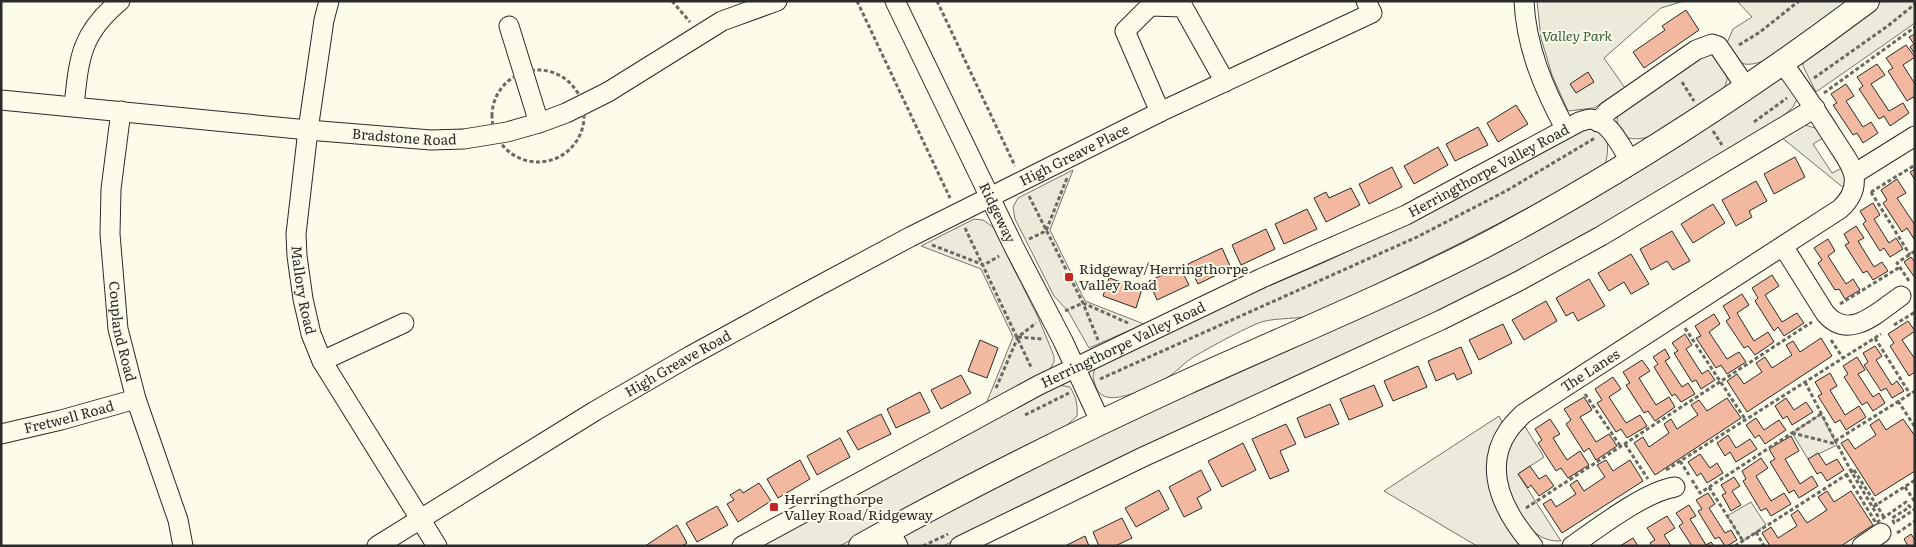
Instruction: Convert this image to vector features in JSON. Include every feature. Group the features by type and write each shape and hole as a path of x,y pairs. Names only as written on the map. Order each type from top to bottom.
{"main road":[{"path":"861,546 894,538 999,472 1101,422 1425,274 1497,238 1631,162 1746,87 1867,1"}],"street":[{"path":"74,106 79,62 83,47 94,26 120,1"},
{"name":"Mallory Road","path":"329,1 324,20 308,130 296,234 303,299 311,334 322,361 437,546"},
{"name":"Bradstone Road","path":"1,100 308,130 431,140 464,139 507,132 539,123 566,112 608,92 722,21 733,9 777,1"},
{"name":"Ridgeway","path":"895,1 1101,422"},
{"name":"High Greave Place","path":"990,198 1160,112 1372,13 1366,1"},
{"path":"1524,1 1531,46 1539,74 1566,128"},
{"path":"1160,112 1125,31 1150,6 1183,7 1224,82"},
{"path":"509,26 539,123"},
{"path":"1631,162 1609,129 1598,122 1608,111 1696,50 1712,44 1718,46 1746,87"},
{"path":"1782,62 1813,105 1846,157 1854,174 1854,187 1849,201"},
{"path":"960,546 1143,457 1441,320 1517,282 1601,236 1813,105"},
{"name":"Coupland Road","path":"121,111 111,189 110,234 118,329 136,399 178,520 183,546"},
{"name":"Herringthorpe Valley Road","path":"742,546 1075,367 1262,278 1406,215 1478,178 1566,128 1591,119 1598,122"},
{"path":"1854,174 1915,136"},
{"name":"High Greave Road","path":"377,546 595,411 656,376 910,237 990,198"},
{"name":"The Lanes","path":"1533,546 1511,518 1502,498 1496,473 1498,449 1508,430 1524,414 1575,379 1840,209 1849,201"},
{"path":"1783,246 1826,313 1832,321 1840,325 1848,326 1864,321 1907,292"},
{"path":"322,361 404,324"},
{"name":"Fretwell Road","path":"1,434 61,420 136,399"},
{"path":"1572,546 1636,504 1664,489 1675,487"},
{"path":"1862,546 1885,527"}],"path":[{"path":"672,1 702,33"},
{"path":"1813,105 1915,27"},
{"path":"910,237 984,265 1046,231 1074,155"},
{"path":"1849,201 1858,204 1871,192 1915,165"},
{"path":"1871,192 1910,255"},
{"path":"1907,292 1897,263 1915,251"},
{"path":"1511,518 1826,313 1900,268"},
{"path":"985,414 1018,337 1050,316 1082,303 1150,332"},
{"path":"1891,328 1915,312"},
{"path":"1676,315 1745,419"},
{"path":"1664,471 1883,333"},
{"path":"1875,338 1910,394"},
{"path":"1575,379 1621,447"},
{"path":"1805,382 1836,443 1885,527"},
{"path":"1792,433 1836,443 1915,391"},
{"path":"1898,401 1915,428"},
{"path":"1680,461 1700,493 1821,414"},
{"path":"1626,444 1649,481 1656,476"},
{"path":"1735,546 1852,470"},
{"path":"1852,470 1885,527"},
{"path":"1846,474 1876,522 1885,527 1915,521"},
{"path":"1873,507 1915,480"},
{"path":"1709,487 1743,541"},
{"path":"1905,487 1915,502"},
{"path":"1885,527 1906,502 1910,507 1892,518 1894,523 1915,509"},
{"path":"1756,532 1764,546"}],"green space":[{"name":"Valley Park","path":"1537,1 1684,1 1661,8 1604,58 1625,88 1594,108 1568,111 1552,75 1541,38"},
{"path":"1737,1 1847,1 1767,60 1746,64 1738,61 1727,43 1733,29 1752,17"},
{"path":"1882,1 1915,1 1915,23 1816,92 1803,66 1803,60"},
{"path":"1714,53 1726,69 1727,78 1724,88 1648,137 1633,139 1622,135 1617,125 1619,110 1699,55"},
{"path":"1778,79 1786,79 1797,99 1793,107 1781,118 1611,220 1504,279 1254,396 943,546 884,546 1043,463 1260,361 1647,165 1721,119"},
{"path":"1805,125 1815,128 1823,138 1813,144 1832,173 1842,168 1847,177 1845,189 1781,137"},
{"path":"1585,129 1593,129 1604,135 1608,151 1605,165 1532,206 1309,316 1268,320 1248,328 1195,356 1169,377 1144,389 1126,396 1110,398 1102,395 1097,390 1093,375 1102,362 1243,297 1325,262 1488,182"},
{"path":"1073,170 1050,230 1085,301 1144,324 1089,348 1068,311 1054,296 1015,219 1013,207 1018,198"},
{"path":"974,219 983,220 993,227 1038,317 1054,356 1054,362 1050,369 986,404 1013,337 981,269 921,246"},
{"path":"1059,385 1070,387 1077,404 1077,416 1066,426 938,491 840,546 762,546"},
{"path":"1821,414 1837,445 1808,459 1792,433"},
{"path":"1499,416 1503,424 1490,447 1488,456 1490,478 1500,502 1524,546 1477,546 1384,491"},
{"path":"1524,425 1544,457 1518,474 1561,541 1548,540 1536,534 1526,524 1518,512 1507,484 1505,458 1507,449"},
{"path":"1751,502 1766,525 1743,541 1727,516"}],"building":[{"path":"1686,10 1699,30 1644,68 1633,52 1665,30 1662,26"},
{"path":"1915,34 1915,54 1910,47 1914,44 1909,37"},
{"path":"1906,45 1915,57 1903,65 1915,84 1915,100 1913,97 1907,101 1888,71 1893,68 1886,58"},
{"path":"1877,64 1885,75 1871,84 1889,111 1903,103 1909,113 1890,126 1884,116 1879,119 1859,89 1863,86 1857,77"},
{"path":"1588,72 1594,82 1576,93 1570,84"},
{"path":"1846,84 1854,96 1846,101 1863,127 1871,122 1878,133 1863,143 1857,133 1853,135 1833,105 1837,103 1831,94"},
{"path":"1516,105 1528,124 1498,142 1487,123"},
{"path":"1478,127 1488,145 1455,161 1446,144"},
{"path":"1438,147 1448,165 1414,184 1404,166"},
{"path":"1795,157 1805,177 1774,194 1764,174"},
{"path":"1392,167 1402,187 1369,204 1359,184"},
{"path":"1915,169 1915,180 1910,172"},
{"path":"1897,179 1906,193 1897,198 1915,225 1914,239 1907,228 1902,232 1883,203 1887,200 1881,190"},
{"path":"1756,181 1767,201 1749,211 1752,217 1736,226 1722,200"},
{"path":"1351,188 1360,205 1326,222 1314,198 1326,192 1329,198"},
{"path":"1873,203 1880,215 1874,219 1889,243 1896,238 1903,249 1890,257 1884,248 1880,251 1863,224 1866,221 1860,211"},
{"path":"1713,204 1725,223 1693,243 1681,224"},
{"path":"1307,209 1317,229 1284,244 1275,224"},
{"path":"1856,226 1864,238 1858,241 1874,267 1882,262 1888,271 1873,280 1867,271 1863,273 1845,245 1849,243 1844,234"},
{"path":"1266,229 1275,249 1241,265 1232,245"},
{"path":"1672,231 1690,261 1673,270 1667,261 1651,270 1640,249"},
{"path":"1828,239 1835,251 1828,256 1846,284 1853,279 1860,290 1845,299 1839,289 1835,290 1818,263 1822,260 1814,248"},
{"path":"1222,248 1231,268 1198,284 1188,264"},
{"path":"1631,254 1649,284 1631,294 1624,282 1609,291 1598,273"},
{"path":"1911,257 1915,262 1915,278 1904,262"},
{"path":"1180,267 1189,285 1157,300 1149,281"},
{"path":"1772,275 1779,286 1765,295 1782,322 1797,313 1804,323 1784,336 1778,327 1774,331 1755,301 1758,298 1752,288"},
{"path":"1109,278 1142,289 1136,308 1103,296"},
{"path":"1589,279 1605,306 1578,321 1573,312 1566,316 1556,298"},
{"path":"1742,294 1749,305 1737,313 1754,341 1768,332 1774,342 1755,355 1748,346 1744,348 1726,321 1730,318 1723,306"},
{"path":"1546,301 1557,321 1524,340 1512,320"},
{"path":"1714,314 1720,324 1709,332 1727,359 1739,352 1746,362 1727,374 1721,365 1716,368 1696,338 1701,336 1695,326"},
{"path":"1908,321 1915,331 1902,340 1915,359 1915,372 1909,376 1890,346 1894,343 1888,334"},
{"path":"1503,324 1512,343 1479,360 1469,340"},
{"path":"1685,334 1692,345 1686,349 1702,374 1708,370 1715,380 1701,389 1696,380 1692,382 1674,353 1678,351 1672,343"},
{"path":"1821,338 1832,356 1747,412 1727,381 1737,374 1744,384 1762,372 1756,363 1765,357 1772,368 1792,355 1786,345 1793,341 1800,352"},
{"path":"980,340 998,348 987,378 968,371"},
{"path":"1875,346 1882,356 1876,360 1892,385 1897,381 1904,391 1892,398 1886,388 1881,391 1864,365 1868,362 1863,353"},
{"path":"1461,347 1472,373 1457,380 1454,373 1436,381 1428,361"},
{"path":"1665,349 1670,358 1665,361 1682,387 1688,383 1695,394 1681,402 1675,394 1672,396 1654,367 1658,364 1653,357"},
{"path":"1857,357 1865,370 1858,374 1873,397 1879,393 1885,403 1873,411 1867,402 1862,405 1844,377 1848,374 1843,366"},
{"path":"1642,360 1650,371 1639,378 1656,405 1669,397 1675,407 1655,421 1648,411 1644,413 1626,385 1630,383 1623,372"},
{"path":"1418,366 1427,387 1393,401 1384,381"},
{"path":"1830,373 1837,386 1830,390 1845,415 1859,406 1866,417 1846,430 1840,420 1835,423 1818,396 1822,394 1815,382"},
{"path":"961,375 971,393 941,409 931,390"},
{"path":"1613,377 1621,389 1609,397 1626,423 1640,415 1647,426 1627,438 1621,429 1616,432 1597,403 1602,400 1595,389"},
{"path":"1374,385 1383,406 1349,420 1340,399"},
{"path":"920,392 930,412 896,428 887,409"},
{"path":"1584,397 1592,410 1580,417 1596,442 1609,434 1617,446 1596,460 1589,448 1584,452 1566,424 1571,420 1564,409"},
{"path":"1727,398 1741,418 1655,475 1634,443 1643,437 1649,447 1669,433 1664,424 1671,419 1677,429 1698,415 1691,405 1699,400 1707,411"},
{"path":"1786,398 1794,410 1806,402 1813,412 1792,425 1787,416 1783,419 1775,406"},
{"path":"1330,404 1339,424 1305,438 1297,418"},
{"path":"881,414 891,434 858,450 847,431"},
{"path":"1756,418 1764,430 1779,420 1786,430 1765,444 1759,435 1755,438 1746,425"},
{"path":"1550,419 1560,434 1553,438 1567,460 1580,451 1589,465 1568,478 1561,468 1556,471 1538,443 1542,440 1535,429"},
{"path":"1879,419 1886,430 1903,419 1915,436 1915,471 1875,496 1841,443 1848,439 1855,449 1876,435 1870,425"},
{"path":"1286,424 1296,444 1280,451 1289,471 1270,479 1252,439"},
{"path":"1728,435 1736,448 1750,439 1757,449 1736,462 1730,452 1725,456 1717,443"},
{"path":"1791,436 1799,451 1785,459 1800,484 1812,476 1818,486 1799,498 1794,490 1789,493 1770,462 1775,459 1769,449"},
{"path":"840,438 850,457 817,475 807,456"},
{"path":"1243,443 1256,470 1222,487 1208,461"},
{"path":"1818,453 1826,465 1837,459 1844,470 1827,481 1821,472 1817,474 1808,459"},
{"path":"1700,454 1710,468 1717,463 1723,473 1707,483 1701,473 1697,476 1688,462"},
{"path":"1761,458 1768,468 1756,476 1771,501 1784,493 1791,504 1771,516 1766,508 1761,511 1743,481 1746,479 1742,471"},
{"path":"800,460 810,479 778,498 767,479"},
{"path":"1606,460 1613,471 1630,460 1643,481 1562,533 1543,504 1551,499 1556,507 1576,494 1570,485 1577,480 1584,491 1605,477 1597,465"},
{"path":"1530,466 1539,479 1546,475 1554,486 1539,496 1531,485 1528,488 1518,474"},
{"path":"1201,470 1211,490 1197,498 1202,508 1184,517 1169,487"},
{"path":"1734,477 1740,486 1732,491 1741,505 1731,511 1722,495 1726,493 1721,485"},
{"path":"759,483 771,501 738,522 727,504 734,500 730,495 740,489 743,493"},
{"path":"1159,490 1169,509 1136,527 1125,508"},
{"path":"1827,491 1834,502 1851,491 1873,525 1841,546 1770,546 1762,533 1771,527 1778,538 1797,526 1791,515 1798,510 1807,523 1827,510 1818,497"},
{"path":"1708,493 1715,504 1709,508 1725,533 1731,530 1737,540 1727,546 1719,537 1715,539 1698,511 1702,509 1696,500"},
{"path":"1689,505 1696,516 1690,519 1706,545 1711,542 1714,546 1692,546 1679,526 1683,523 1676,513"},
{"path":"717,506 728,525 697,542 686,523"},
{"path":"1667,516 1675,528 1664,535 1671,546 1652,546 1650,543 1655,540 1647,528"},
{"path":"1122,518 1132,538 1115,546 1099,546 1093,532"},
{"path":"677,525 687,543 682,546 645,546"},
{"path":"1911,534 1915,540 1915,546 1908,546 1904,539"},
{"path":"1085,536 1089,546 1065,546"},
{"path":"1633,538 1638,546 1620,546"}],"place":[{"name":"Ridgeway/Herringthorpe Valley Road","path":"1069,277"},
{"name":"Herringthorpe Valley Road/Ridgeway","path":"774,507"}]}
